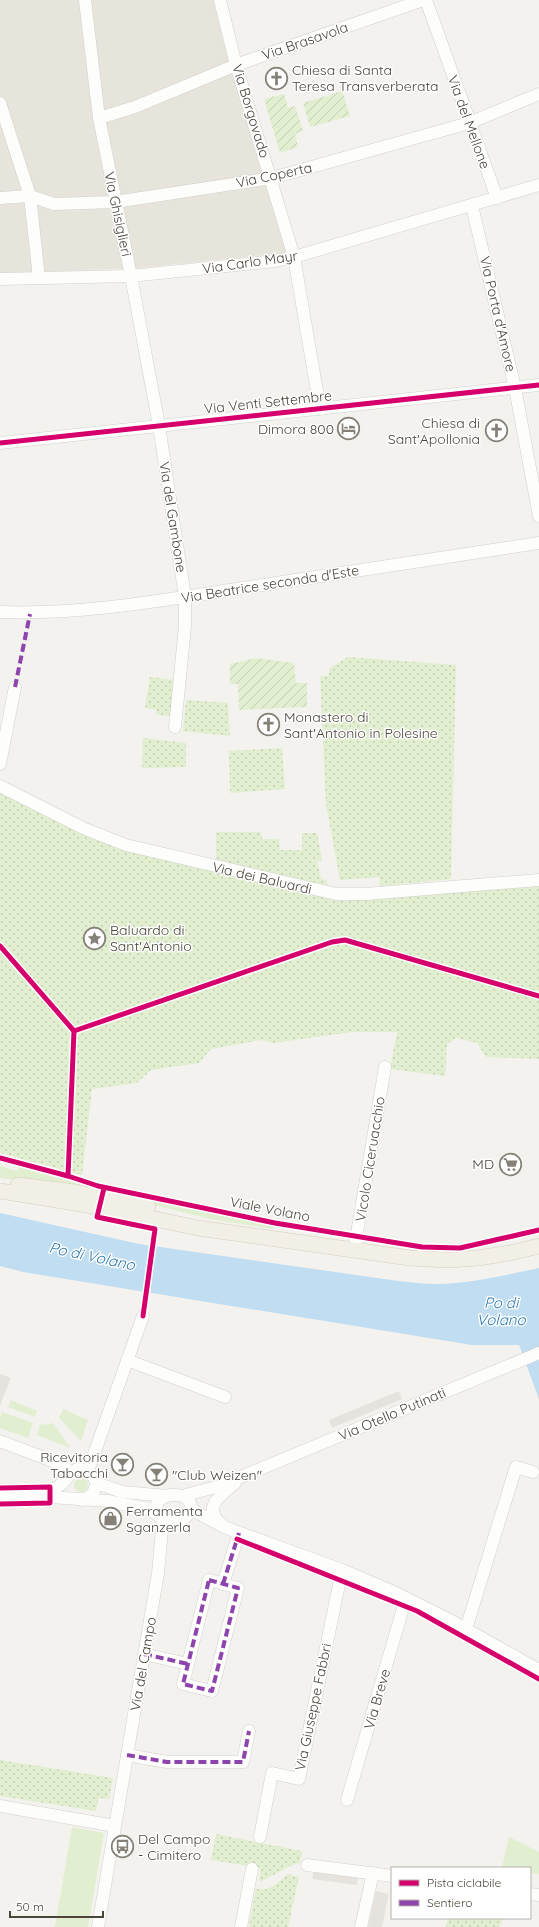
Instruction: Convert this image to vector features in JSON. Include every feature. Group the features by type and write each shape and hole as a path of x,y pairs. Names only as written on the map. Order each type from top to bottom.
{"main road":[{"name":"Viale Volano","path":"0,1182 75,1192 119,1200 239,1233"},
{"name":"Viale Volano","path":"0,1191 105,1209 198,1228 410,1258 448,1260 498,1255 539,1246"}],"street":[{"name":"Via Ghisiglieri","path":"85,0 98,118 131,276 158,426"},
{"name":"Via Borgovado","path":"220,0 236,66 272,178 294,257 320,409"},
{"name":"Via Brasavola","path":"98,118 135,107 236,66 423,0"},
{"name":"Via del Mellone","path":"426,0 497,198"},
{"name":"Via Coperta","path":"0,198 30,196 54,204 115,202 272,178 469,123 539,94"},
{"path":"0,103 30,196 39,278"},
{"name":"Via Carlo Mayr","path":"0,279 131,276 237,266 294,257 472,206 539,185"},
{"name":"Via Porta d'Amore","path":"472,206 516,388 539,516"},
{"name":"Via Venti Settembre","path":"0,443 539,385"},
{"name":"Via del Gambone","path":"158,426 186,597 185,626 174,727"},
{"name":"Via Beatrice seconda d'Este","path":"0,612 30,614 89,610 186,597 539,542"},
{"path":"0,764 15,687"},
{"name":"Via dei Baluardi","path":"0,786 83,828 126,845 329,892 366,894 539,880"},
{"name":"Vicolo Ciceruacchio","path":"354,1251 385,1067"},
{"path":"88,1471 143,1316"},
{"name":"Via Otello Putinati","path":"182,1496 202,1492 245,1475 539,1353"},
{"path":"127,1360 224,1397"},
{"path":"0,1441 63,1465 69,1476 66,1485 68,1492 78,1499 88,1498 93,1494 96,1484 94,1477 88,1471 78,1470 69,1476 50,1492 35,1496"},
{"path":"466,1629 516,1467 533,1472"},
{"path":"224,1527 212,1513 213,1505 218,1498 245,1475"},
{"name":"Via Otello Putinati","path":"187,1513 245,1475"},
{"path":"96,1484 123,1492 167,1496"},
{"path":"160,1516 157,1504 161,1499 173,1494 188,1499 187,1513"},
{"path":"0,1497 35,1496 122,1503 175,1521 187,1513"},
{"path":"187,1513 342,1570 406,1598 466,1629 539,1670"},
{"name":"Via del Campo","path":"98,1927 158,1573 168,1540 187,1513"},
{"name":"Via del Campo","path":"158,1573 160,1516"},
{"path":"223,1584 239,1533"},
{"name":"Via Giuseppe Fabbri","path":"260,1837 272,1774 298,1779 342,1570"},
{"path":"209,1580 223,1584 238,1588 212,1691 183,1684 209,1580"},
{"name":"Via Breve","path":"347,1800 406,1598"},
{"path":"144,1654 188,1664"},
{"path":"127,1755 167,1762 244,1762 249,1731"},
{"path":"0,1806 115,1826"},
{"path":"307,1865 391,1876"},
{"path":"241,1927 252,1869"},
{"path":"361,1927 373,1873"}],"shaded area":[{"path":"0,0 216,0 268,175 286,253 139,268 0,274"},
{"path":"0,1374 11,1378 0,1405"},
{"path":"399,1391 402,1399 332,1428 329,1420"},
{"path":"314,1869 358,1874 357,1885 312,1879"},
{"path":"376,1891 389,1894 382,1927 368,1927"}],"green space":[{"path":"342,91 350,116 310,127 303,103"},
{"path":"284,94 288,108 295,106 303,131 295,134 298,147 280,153 264,99"},
{"path":"348,657 456,665 451,879 380,886 379,877 340,880 326,805 320,676 328,676 330,668"},
{"path":"256,658 294,663 296,683 307,683 307,707 239,710 238,684 230,684 230,664"},
{"path":"150,677 175,680 171,716 156,715 157,710 145,708"},
{"path":"186,700 228,703 230,736 183,731"},
{"path":"143,738 186,743 186,767 142,768"},
{"path":"282,748 285,789 230,793 229,751"},
{"path":"0,793 101,841 124,849 339,901 539,886 539,1059 486,1057 477,1043 456,1038 447,1044 445,1076 390,1069 397,1032 352,1032 273,1043 261,1040 211,1049 199,1063 151,1070 137,1083 92,1089 82,1175 0,1153"},
{"path":"216,832 261,832 262,839 279,839 280,850 302,850 302,833 317,833 322,861 317,861 321,879 327,880 328,886 216,860"},
{"path":"0,1166 17,1171 18,1167 94,1188 94,1190 0,1178"},
{"path":"106,1190 274,1226 273,1229 210,1219 106,1193"},
{"path":"11,1400 37,1411 35,1417 8,1407"},
{"path":"63,1409 88,1420 81,1441 59,1418"},
{"path":"2,1412 33,1423 28,1438 0,1428"},
{"path":"53,1423 70,1448 37,1435 40,1424 46,1425"},
{"path":"78,1478 84,1478 88,1482 88,1488 84,1492 78,1492 74,1488 74,1482"},
{"path":"0,1760 113,1778 109,1799 99,1798 96,1811 0,1796"},
{"path":"72,1827 104,1833 88,1927 55,1927"},
{"path":"216,1834 302,1851 300,1863 292,1865 262,1881 259,1880 261,1868 211,1860"},
{"path":"509,1837 539,1852 539,1874 531,1873 531,1867 502,1867"},
{"path":"288,1874 299,1877 288,1927 249,1927 256,1888 269,1888"},
{"path":"448,1919 503,1919 499,1927 446,1927"}],"water":[{"name":"Po di Volano","path":"0,1213 139,1244 398,1281 433,1284 463,1282 539,1268 539,1399 519,1345 472,1345 23,1272 0,1266"}],"marked path":[{"path":"15,687 30,614"},
{"path":"223,1584 239,1533"},
{"path":"209,1580 238,1588 212,1691 183,1684 209,1580"},
{"path":"144,1654 188,1664"},
{"path":"127,1755 167,1762 243,1762 249,1731"}],"cycle path":[{"path":"0,443 539,385"},
{"path":"74,1031 332,942 345,940 539,996"},
{"path":"0,946 74,1031 68,1176"},
{"path":"0,1158 68,1176 98,1186 275,1223 422,1247 460,1248 539,1230"},
{"path":"104,1188 97,1217 155,1229 143,1316"},
{"path":"0,1488 50,1487 50,1503 0,1504"},
{"path":"237,1539 417,1611 539,1679"}],"place":[{"name":"Chiesa di Santa Teresa Transverberata","path":"277,78"},
{"name":"Dimora 800","path":"349,429"},
{"name":"Chiesa di Sant'Apollonia","path":"496,431"},
{"name":"Monastero di Sant'Antonio in Polesine","path":"269,725"},
{"name":"Baluardo di Sant'Antonio","path":"94,938"},
{"name":"MD","path":"510,1164"},
{"name":"Ricevitoria Tabacchi","path":"123,1465"},
{"name":"\"Club Weizen\"","path":"157,1475"},
{"name":"Ferramenta Sganzerla","path":"110,1519"},
{"name":"Del Campo - Cimitero","path":"123,1847"}]}
